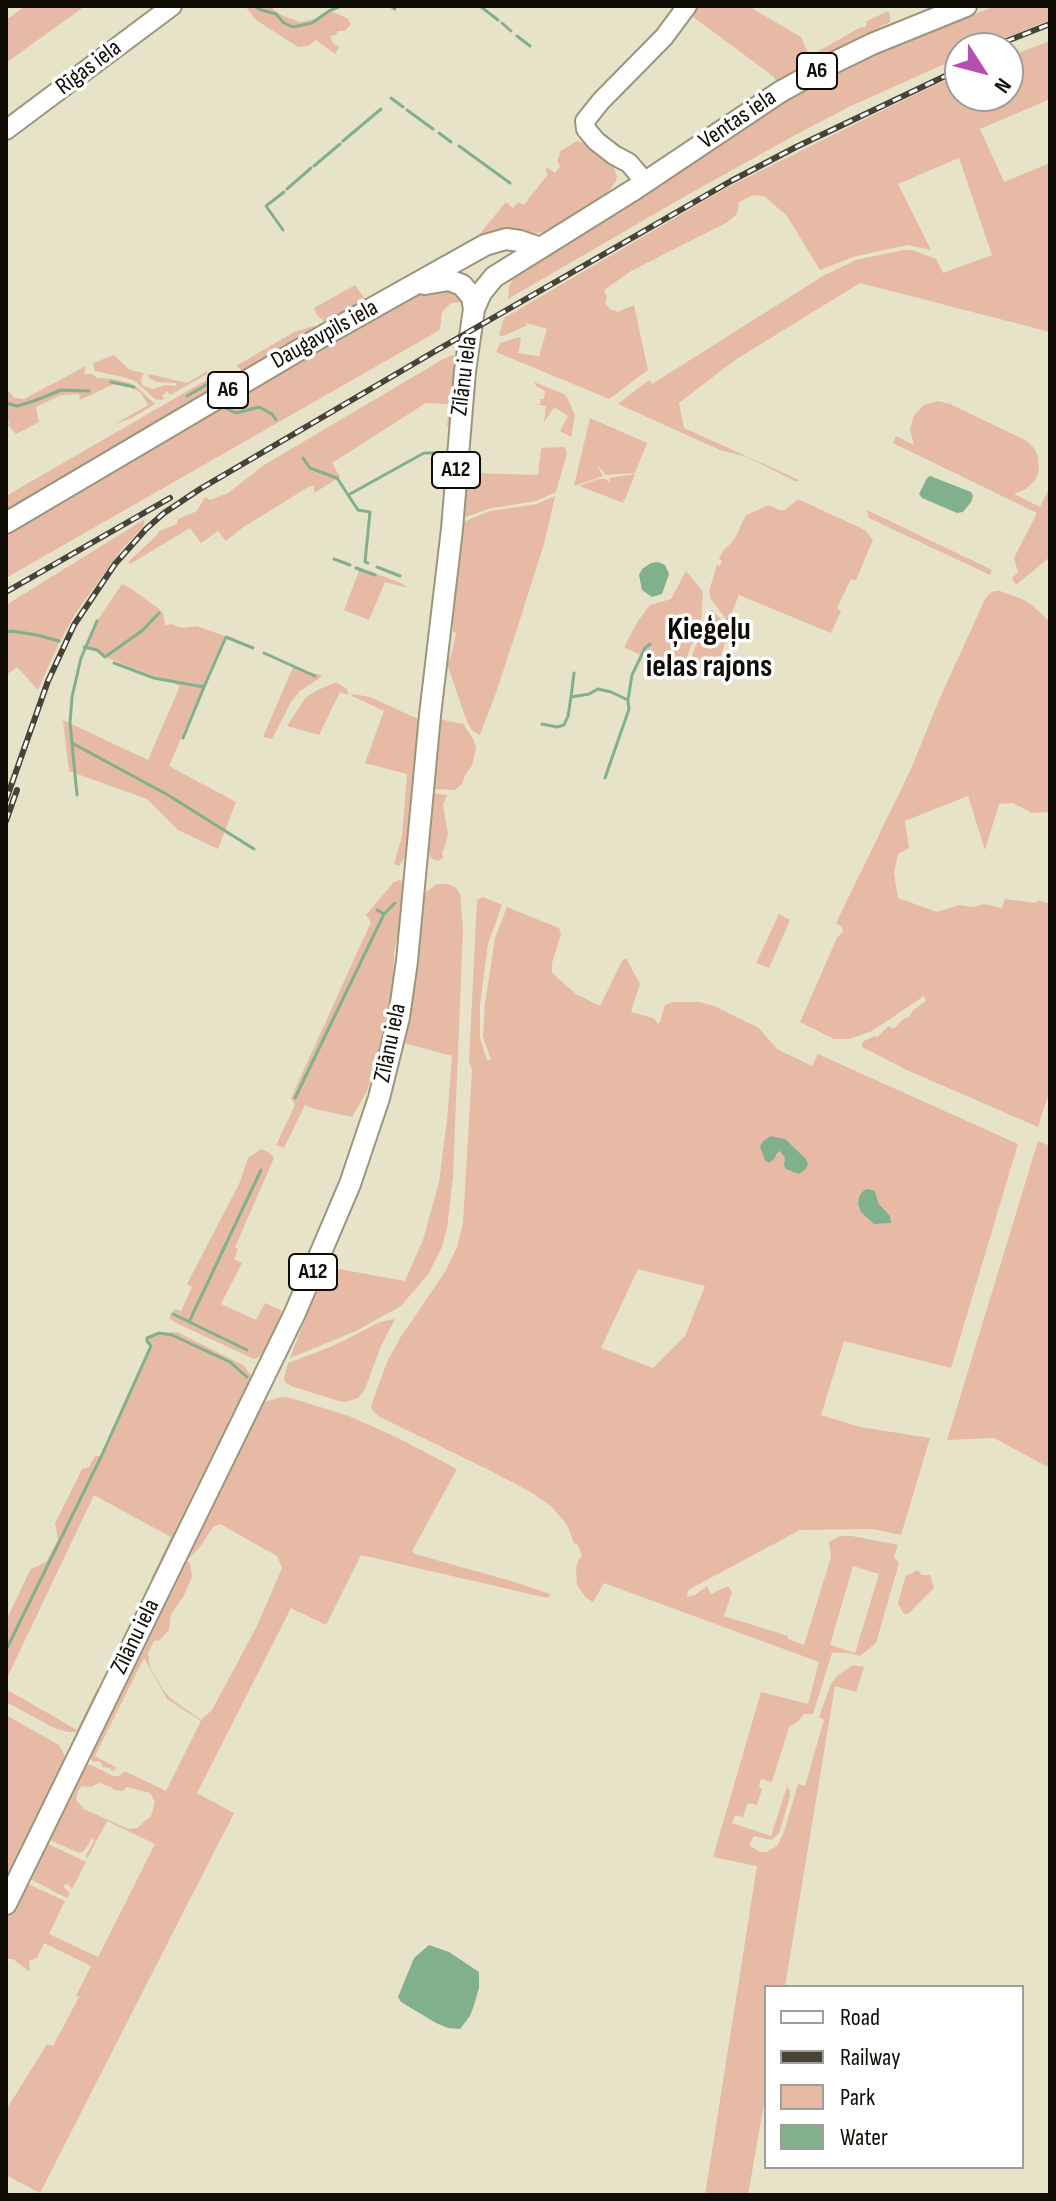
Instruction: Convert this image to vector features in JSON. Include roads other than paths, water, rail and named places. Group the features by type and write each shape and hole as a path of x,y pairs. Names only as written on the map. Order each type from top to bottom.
{"highway":[{"name":"Ventas iela","path":"640,186 758,106 815,72 898,32 966,6"},
{"name":"Zīlānu iela","path":"6,1904 295,1313 350,1184 379,1098 399,1017 407,961 430,715 452,529 461,402 474,309 487,284 640,186"},
{"name":"Daugavpils iela","path":"6,523 280,360 490,243 506,239 540,248"},
{"path":"480,249 501,247 519,261"},
{"name":"A6","path":"409,288 443,280 455,281 468,291 474,309"}],"main road":[{"name":"Rīgas iela","path":"6,130 172,6"},
{"path":"640,186 622,159 596,141 586,129 586,119 664,37 687,6"},
{"name":"A6","path":"622,159 641,165 680,159"}],"water":[{"path":"930,476 971,492 971,502 963,512 957,513 922,498 919,494"},
{"path":"658,562 665,565 669,574 662,594 652,597 642,590 639,575 642,569"},
{"path":"771,1136 785,1139 806,1159 808,1164 805,1170 799,1174 786,1169 785,1158 780,1151 769,1163 765,1160 760,1147"},
{"path":"867,1189 875,1191 878,1203 890,1216 891,1223 874,1224 861,1212 859,1197"},
{"path":"429,1945 449,1952 479,1972 474,2005 460,2029 436,2023 401,2002 398,1997 414,1958"}],"waterway":[{"path":"255,6 276,14 293,27 312,23 341,6"},
{"path":"390,6 395,9"},
{"path":"480,6 498,20"},
{"path":"502,23 511,31"},
{"path":"517,36 530,46"},
{"path":"391,98 403,107"},
{"path":"343,141 381,109"},
{"path":"407,110 433,129"},
{"path":"439,133 451,142"},
{"path":"314,166 340,144"},
{"path":"459,146 510,183"},
{"path":"287,189 311,168"},
{"path":"283,230 266,206 284,192"},
{"path":"111,382 134,387"},
{"path":"187,396 208,384"},
{"path":"6,403 17,406 61,390 89,391"},
{"path":"225,408 236,413 259,407 276,420"},
{"path":"350,494 424,453 443,453"},
{"path":"303,458 310,468 337,478 358,510 370,512 365,562 368,563"},
{"path":"334,559 350,565"},
{"path":"377,567 400,576"},
{"path":"356,568 375,575"},
{"path":"84,647 97,650 105,657 143,630 159,613"},
{"path":"77,795 70,723 72,697 81,658 97,621"},
{"path":"6,632 59,641"},
{"path":"114,663 154,678 204,687 226,637 253,648"},
{"path":"574,673 571,697 598,689 628,700 632,675 650,644"},
{"path":"264,653 315,676"},
{"path":"183,738 204,687"},
{"path":"542,724 564,725 571,697"},
{"path":"605,778 629,709 628,702"},
{"path":"72,743 168,795 254,849"},
{"path":"384,914 395,903"},
{"path":"295,1098 384,914 377,910"},
{"path":"189,1322 261,1170"},
{"path":"173,1314 247,1350"},
{"path":"6,1650 101,1457 151,1346 147,1338 159,1333 172,1335 230,1362 247,1377"}],"railway":[{"path":"1024,34 1050,24"},
{"path":"6,800 48,681 74,625 115,564 164,513 432,353 731,181 944,77"},
{"path":"6,592 170,498"},
{"path":"6,821 17,790"}],"district":[{"name":"Ķieģeļu ielas rajons","path":"709,650"}]}
